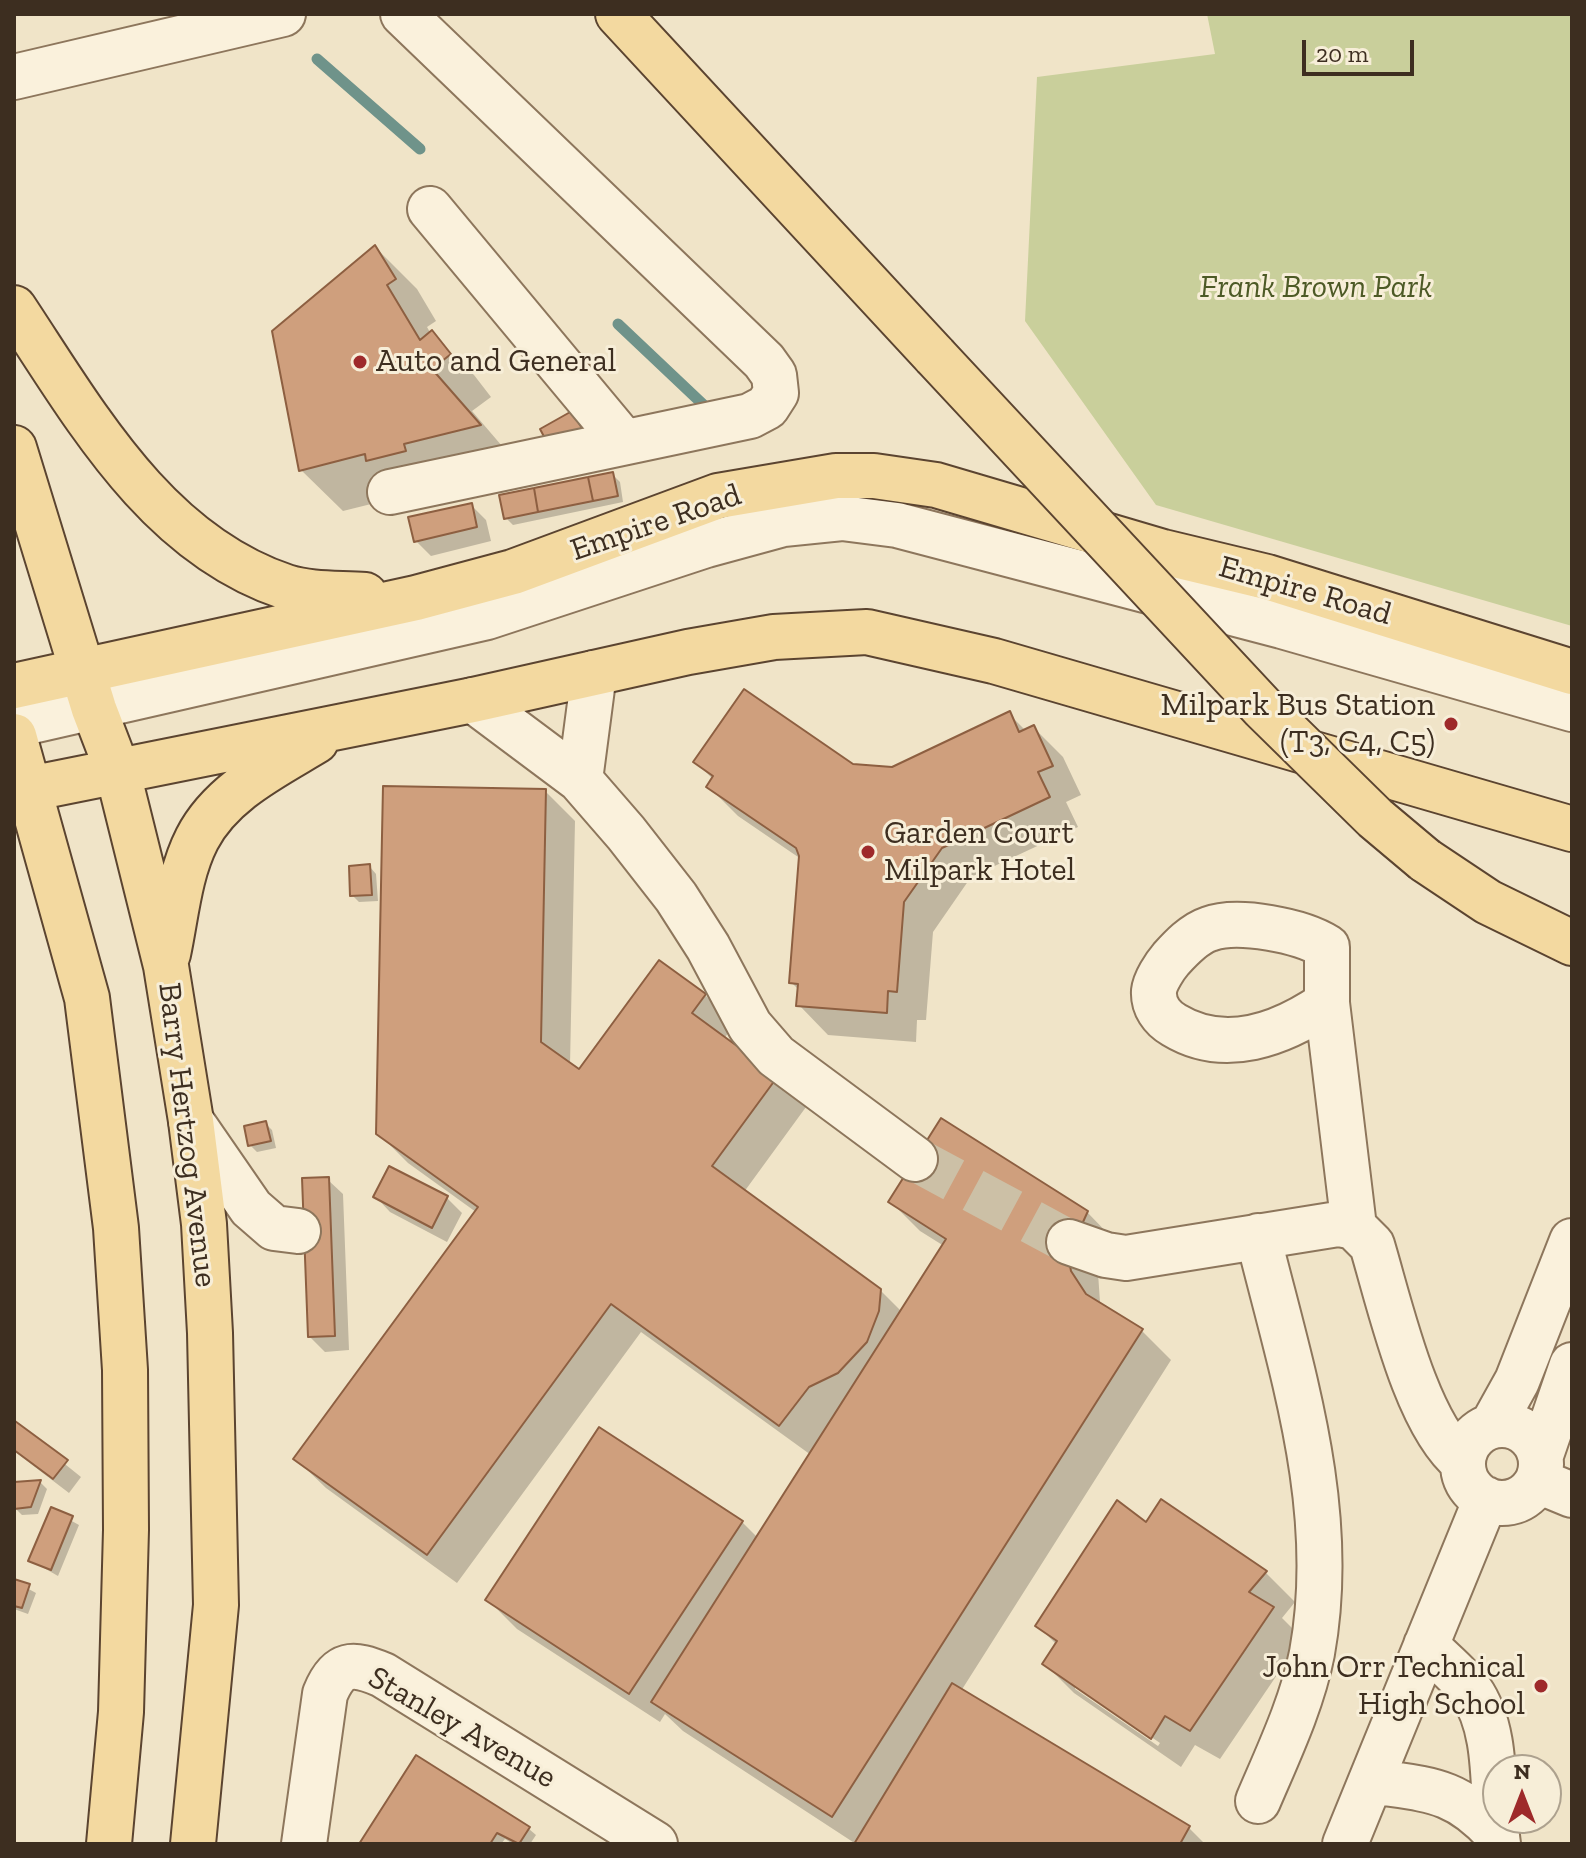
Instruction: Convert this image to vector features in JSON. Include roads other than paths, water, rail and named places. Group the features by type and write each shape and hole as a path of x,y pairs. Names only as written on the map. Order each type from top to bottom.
{"main road":[{"path":"618,14 1263,708 1375,818 1425,860 1488,902 1572,943"},
{"path":"14,308 87,418 141,488 178,525 227,559 287,587 416,598"},
{"name":"Barry Hertzog Avenue","path":"14,448 88,690 117,769 166,966 191,1121 204,1224 216,1605 193,1844"},
{"name":"Empire Road","path":"14,686 88,690 513,572 718,496 836,476 874,476 936,485 1163,552 1267,577 1572,672"},
{"path":"22,791 117,769 473,700 774,637 839,632 890,635 994,661 1572,829"},
{"path":"166,966 183,878 197,839 218,810 245,784 342,726"},
{"path":"14,736 22,791 87,998 116,1228 125,1370 126,1530 121,1712 109,1844"}],"street":[{"path":"14,77 283,14"},
{"path":"390,492 750,416 767,407 776,393 774,375 764,361 403,14"},
{"path":"430,209 624,442"},
{"path":"14,725 88,690 487,617 706,545 783,524 842,518 897,525 1251,618 1572,709"},
{"path":"580,780 594,673"},
{"path":"473,700 580,780 676,897 708,947 750,1026 776,1056 915,1159"},
{"path":"1327,1003 1354,1227"},
{"path":"191,1121 251,1208 274,1228 298,1231"},
{"path":"1069,1242 1126,1258 1338,1224 1354,1227 1372,1245 1430,1423 1449,1450 1463,1462 1469,1484 1486,1499 1497,1502 1521,1498 1550,1477 1572,1365"},
{"path":"1258,1236 1308,1437 1316,1478 1321,1554 1312,1654 1289,1726 1258,1801"},
{"path":"1463,1462 1472,1439 1492,1426 1517,1381 1572,1241"},
{"path":"1492,1426 1517,1428 1536,1444 1550,1477"},
{"path":"1345,1844 1486,1499"},
{"path":"1426,1645 1470,1689 1480,1708 1490,1753 1497,1838"},
{"name":"Stanley Avenue","path":"304,1844 325,1694 333,1675 345,1667 364,1667 383,1675 655,1844"},
{"path":"1371,1781 1442,1792 1459,1799 1497,1838"}],"waterway":[{"path":"317,59 420,149"},
{"path":"618,324 710,411"}],"tunnel":[{"path":"915,1159 1069,1242"}],"place":[{"name":"Auto and General","path":"360,362"},
{"name":"Milpark Bus Station (T3, C4, C5)","path":"1451,724"},
{"name":"Garden Court Milpark Hotel","path":"868,852"},
{"name":"John Orr Technical High School","path":"1541,1686"}],"park label":[{"name":"Frank Brown Park","path":"1316,288"}]}
